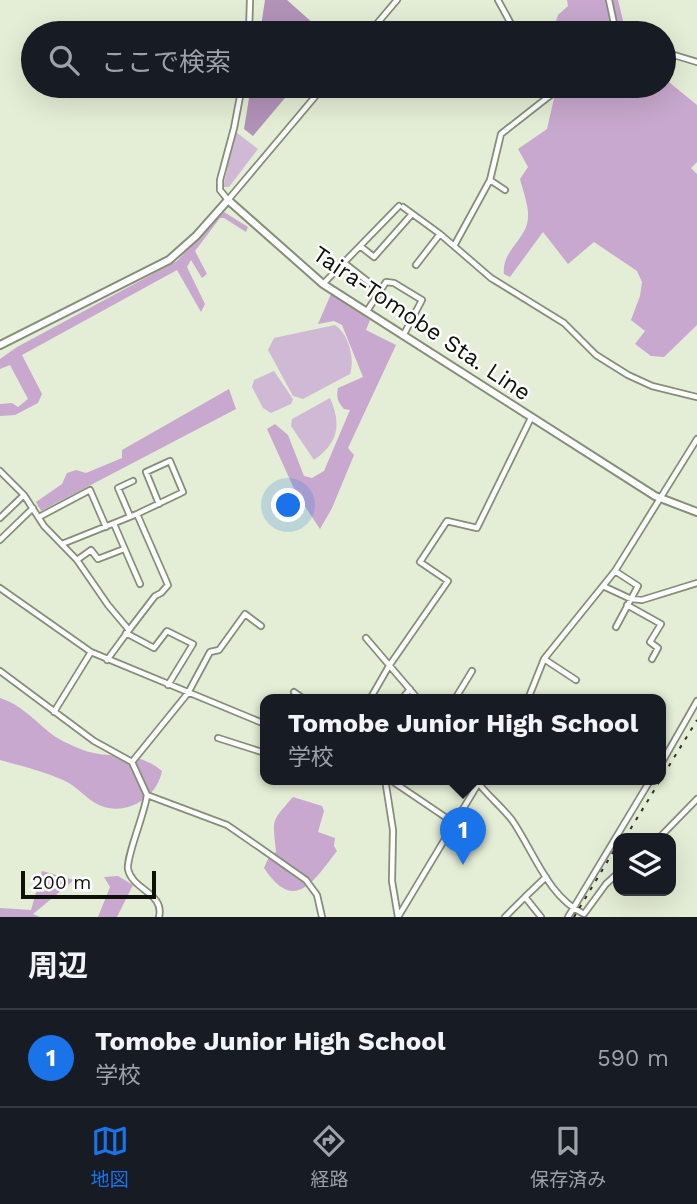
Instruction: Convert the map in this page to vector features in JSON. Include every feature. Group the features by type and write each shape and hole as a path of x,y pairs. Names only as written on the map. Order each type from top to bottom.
{"main road":[{"name":"Taira-Tomobe Sta. Line","path":"228,200 323,284 660,498 697,512"},
{"path":"0,345 169,260 191,241 228,200"}],"street":[{"path":"249,21 250,0"},
{"path":"379,21 397,0"},
{"path":"498,0 509,21"},
{"path":"609,0 613,21"},
{"path":"676,56 697,62"},
{"path":"239,98 220,180 220,190 228,200 314,98"},
{"path":"454,246 490,180 501,134 547,98"},
{"path":"490,180 505,190"},
{"path":"323,284 401,207 440,234 491,278 564,323 596,355 628,375 660,389 697,397"},
{"path":"360,246 374,257 412,214"},
{"path":"416,265 440,234"},
{"path":"343,262 380,290"},
{"path":"367,311 386,282 394,283 422,300 404,336"},
{"path":"373,694 448,581 420,562 447,521 477,528 531,418"},
{"path":"530,694 544,659 615,571 697,439"},
{"path":"62,544 114,524 183,492 170,461 146,472 159,503"},
{"path":"1,475 24,495 39,517 77,560 127,632 154,648 167,631 193,644 168,685"},
{"path":"130,516 118,488 132,481"},
{"path":"39,517 90,490 106,527"},
{"path":"0,518 24,495"},
{"path":"0,540 33,508"},
{"path":"107,660 155,596 168,585 137,514"},
{"path":"114,524 140,584"},
{"path":"77,560 91,550 98,559 124,549"},
{"path":"615,571 638,586 616,627"},
{"path":"603,586 631,599 642,600 697,583"},
{"path":"0,588 91,652 260,722"},
{"path":"627,605 661,624 650,642 658,648 652,659"},
{"path":"132,762 188,693 211,652 219,650 245,614 261,626"},
{"path":"366,638 414,694"},
{"path":"54,712 91,652"},
{"path":"544,659 576,680"},
{"path":"0,671 94,741 132,762 147,794 127,867 133,879 156,899 159,917"},
{"path":"458,694 472,671"},
{"path":"406,694 410,689"},
{"path":"666,755 697,701"},
{"path":"218,738 260,751"},
{"path":"388,785 393,830 392,881 398,917"},
{"path":"398,917 476,785"},
{"path":"481,785 511,819 546,877 572,908 584,914 613,878"},
{"path":"568,917 647,785"},
{"path":"399,786 454,823"},
{"path":"147,794 227,825 306,880 317,895 322,917"},
{"path":"664,833 697,799"},
{"path":"505,917 546,877"},
{"path":"525,897 541,917"}],"shaded area":[{"path":"265,0 287,0 311,21 262,21"},
{"path":"567,0 618,0 623,21 556,21 558,15 568,6"},
{"path":"676,88 697,105 697,162 691,168 697,174 697,325 664,357 651,356 635,344 645,331 631,320 642,282 637,271 594,242 568,264 543,232 510,277 504,274 506,258 527,225 528,218 520,179 528,167 518,149 547,129 554,98 676,98"},
{"path":"249,98 285,98 253,136 244,129"},
{"path":"236,132 258,149 229,187 223,187"},
{"path":"224,212 248,227 246,232 220,218 195,251 207,274 202,278 191,260 187,267 205,304 201,312 177,270 22,355 42,394 38,403 15,415 0,416 0,404 12,403 18,407 28,399 10,365 0,369 0,359 17,347 177,261"},
{"path":"331,294 370,320 366,330 396,345 348,448 354,455 332,508 320,529 296,493 267,429 275,424 288,435 304,476 312,478 324,471 350,410 344,409 339,402 338,388 363,377 342,325 334,321 318,324"},
{"path":"335,325 344,334 350,347 350,374 303,399 293,396 268,350 274,338"},
{"path":"274,371 293,399 291,404 271,413 263,408 252,387 254,380"},
{"path":"229,389 236,409 41,511 36,502 62,484 67,473 76,470 86,473 122,458 122,450"},
{"path":"330,398 336,417 335,433 328,447 314,460 291,426 292,419"},
{"path":"0,698 20,708 56,737 78,748 100,754 141,759 151,764 162,771 159,781 139,803 120,809 109,808 94,802 63,780 0,760"},
{"path":"293,797 322,806 324,811 318,832 335,838 334,846 337,851 312,882 295,891 285,889 275,882 264,868 268,859 276,852 274,833 277,817"},
{"path":"42,871 74,880 33,914 40,917 0,917 0,908 31,910"},
{"path":"118,876 133,885 117,917 98,917 110,887 104,877"}],"railway":[{"path":"666,771 697,720"},
{"path":"628,833 657,785"},
{"path":"574,917 613,852"}],"place":[{"name":"Tomobe Junior High School","path":"463,865"}]}
